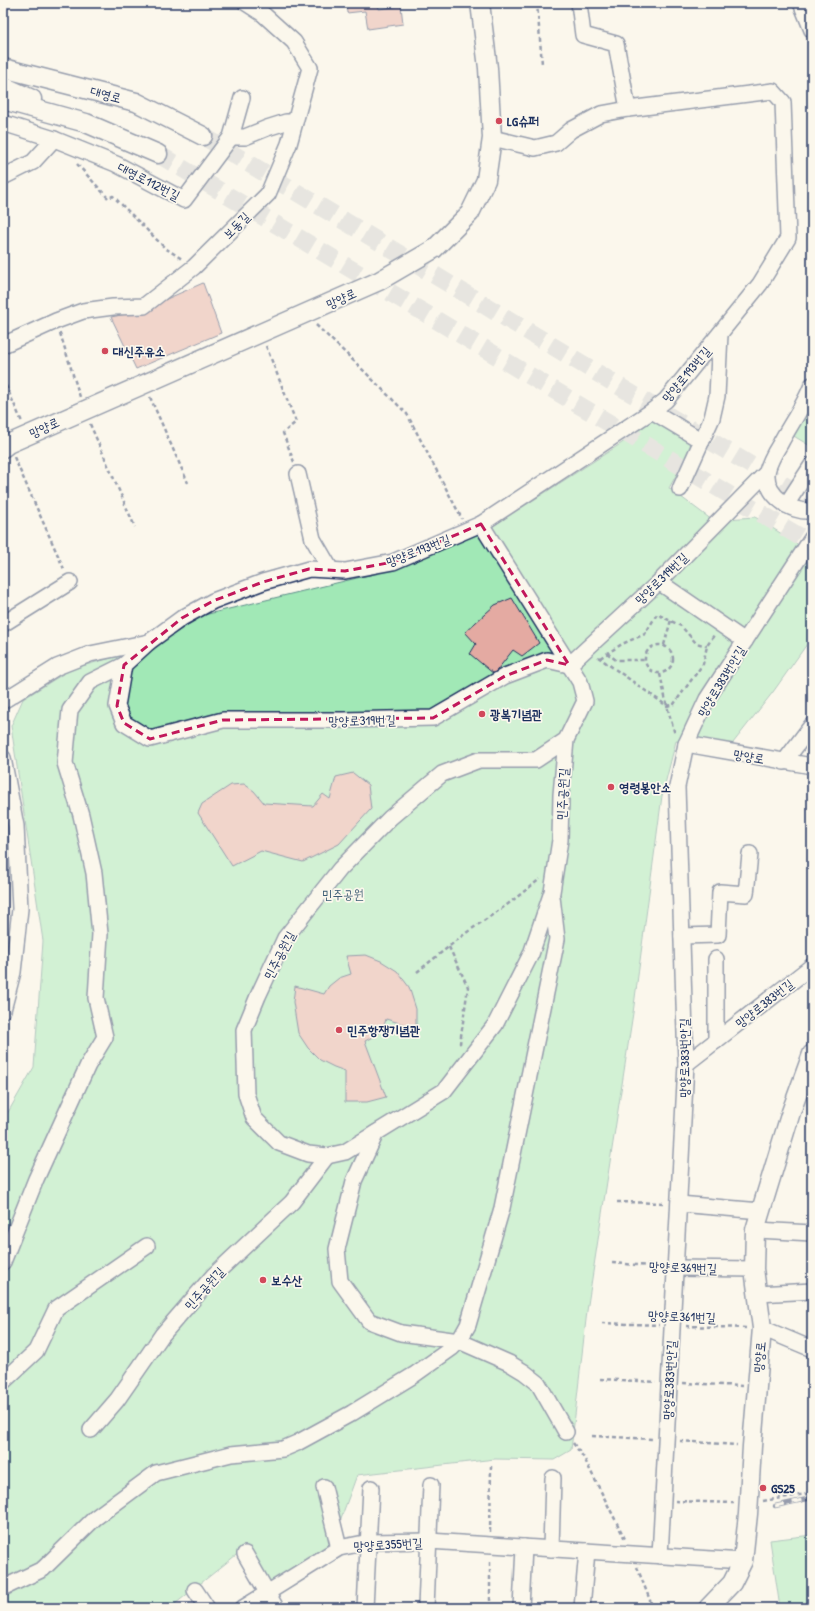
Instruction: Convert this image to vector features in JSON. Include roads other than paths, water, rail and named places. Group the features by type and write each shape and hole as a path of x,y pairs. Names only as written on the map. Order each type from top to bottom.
{"main road":[{"name":"망양로","path":"6,446 27,435 380,281 434,249 470,213 486,180 492,138 488,68 480,3"},
{"name":"대영로","path":"3,68 136,102 203,136"},
{"path":"3,86 158,154"},
{"path":"3,100 86,123"},
{"name":"망양로","path":"708,1608 732,1583 743,1561 762,1328 754,1269 755,1230 791,1112 812,1054"}],"street":[{"name":"보동길","path":"3,345 56,321 83,311 113,307 144,306 194,267 268,194 289,144 310,68 294,42 262,14 246,3"},
{"path":"579,3 583,35 616,44 628,109"},
{"path":"801,3 812,30"},
{"name":"망양로193번길","path":"148,642 182,618 214,601 263,582 309,569 345,571 393,562 474,527 652,411 666,400 760,284 788,238 783,102 773,91 628,109 601,114 571,130 556,144 535,148 492,138"},
{"name":"대영로112번길","path":"3,123 54,139 116,164 184,200 231,137 242,98"},
{"path":"231,137 245,137 286,122 295,122"},
{"path":"3,177 33,162 54,139"},
{"path":"680,489 712,418 717,396 720,334"},
{"path":"812,385 774,455 767,472 768,483 772,492 786,505 797,510 812,511"},
{"path":"652,411 702,441"},
{"path":"786,505 812,465"},
{"name":"망양로319번길","path":"124,665 117,706 124,723 150,739 223,720 433,718 505,676 547,660 569,664 659,582 767,472"},
{"path":"298,474 313,539 331,570"},
{"name":"민주공원길","path":"474,527 580,682 584,701 566,740 561,795 560,840 552,892 531,954 495,1025 444,1091 345,1152 327,1156 308,1154 279,1143 254,1118 246,1094 244,1030 285,938 340,869 390,818 442,774 479,760 536,760 566,740"},
{"name":"망양로383번안길","path":"660,1556 686,1064 677,787 686,744 707,699 812,538"},
{"path":"3,624 70,582"},
{"path":"659,582 745,641"},
{"path":"3,1262 36,1179 88,1065 105,1037 96,998 100,934 94,873 81,815 65,763 70,710 90,682 124,665 148,642"},
{"path":"3,701 57,668 90,654 148,642"},
{"path":"784,762 812,724"},
{"name":"망양로","path":"686,744 812,766"},
{"path":"3,758 16,826 20,909 13,972 4,1003"},
{"path":"682,936 718,936 720,892 746,894 750,854"},
{"path":"3,1588 43,1569 95,1518 156,1473 231,1454 283,1449 297,1443 352,1413 414,1375 452,1348 459,1341 468,1325 502,1208 557,939 552,892"},
{"name":"망양로383번길","path":"716,959 716,1041"},
{"name":"망양로383번길","path":"686,1064 812,966"},
{"path":"376,1132 354,1181 337,1249 340,1281 369,1321 400,1333 459,1341 509,1363 524,1372 538,1384 566,1432"},
{"name":"민주공원길","path":"91,1430 117,1400 162,1335 214,1275 292,1202 327,1156"},
{"path":"679,1204 761,1211"},
{"path":"755,1230 812,1233"},
{"path":"3,1382 36,1351 56,1309 147,1246"},
{"name":"망양로369번길","path":"675,1268 754,1269"},
{"path":"758,1294 812,1291"},
{"path":"762,1328 812,1348"},
{"path":"551,1549 553,1478"},
{"path":"426,1608 431,1485"},
{"path":"324,1487 339,1548"},
{"path":"365,1608 371,1488"},
{"name":"망양로355번길","path":"243,1608 339,1548 369,1542 429,1541 743,1561"},
{"path":"521,1608 524,1547"},
{"path":"582,1608 586,1551"},
{"path":"246,1554 276,1608"},
{"path":"195,1590 207,1608"}],"tunnel":[{"path":"203,136 812,502"},
{"path":"158,154 812,544"}],"railway":[{"path":"775,1506 812,1498"}],"place":[{"name":"LG슈퍼","path":"499,121"},
{"name":"대신주유소","path":"105,351"},
{"name":"광복기념관","path":"482,714"},
{"name":"영령봉안소","path":"611,787"},
{"name":"민주항쟁기념관","path":"339,1030"},
{"name":"보수산","path":"263,1280"},
{"name":"GS25","path":"763,1488"}],"park label":[{"name":"민주공원","path":"343,894"}]}
